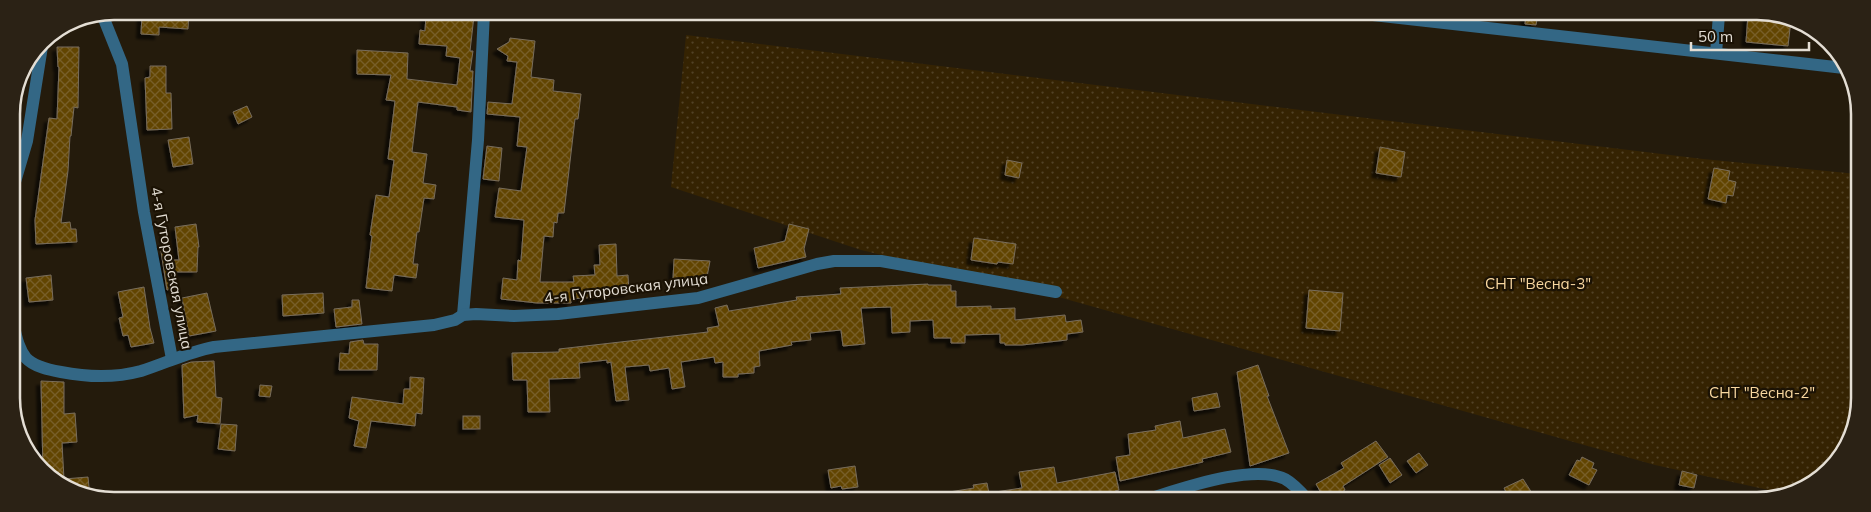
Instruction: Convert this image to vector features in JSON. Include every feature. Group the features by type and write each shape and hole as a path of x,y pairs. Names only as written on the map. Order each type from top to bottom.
{"street":[{"path":"463,315 478,140 484,20"},
{"path":"1418,20 1838,67"},
{"path":"1716,53 1719,20"},
{"name":"4-я Гуторовская улица","path":"105,21 122,64 144,212 172,360 199,350 214,347 434,325 455,320 463,315 514,316 558,314 698,298 816,264 834,261 881,261 1056,292"},
{"path":"20,165 27,141 40,56"},
{"path":"20,348 31,363 53,371 78,375 120,375 172,360"},
{"path":"1172,492 1217,479 1242,475 1268,475 1284,478 1301,492"}],"green space":[{"name":"СНТ \"Весна-3\"","path":"686,35 1703,159 1851,173 1851,398 1849,416 1838,445 1819,469 1793,485 1771,491 1655,465 1055,296 861,250 671,187"}],"building":[{"path":"142,20 188,20 188,29 159,27 159,35 141,34"},
{"path":"426,20 474,20 470,51 473,51 470,71 473,71 471,112 457,110 457,107 418,102 412,152 427,154 423,183 436,185 434,199 424,198 413,264 418,264 416,278 394,275 392,291 366,288 372,236 370,235 376,195 389,197 394,160 388,159 395,101 386,100 391,75 357,74 357,50 408,53 407,79 457,85 460,58 446,56 447,46 419,44 420,30 425,31"},
{"path":"1525,20 1537,20 1536,25 1525,24"},
{"path":"1748,20 1763,20 1790,26 1788,46 1746,42"},
{"path":"510,38 535,41 531,77 554,80 553,91 581,94 578,119 575,119 564,213 558,213 557,223 554,222 553,237 544,236 540,282 574,282 573,276 595,275 594,265 600,265 599,245 616,244 617,276 628,275 629,292 611,294 611,296 571,299 571,303 537,303 501,299 503,278 517,280 518,260 521,261 524,220 495,217 499,188 521,191 527,147 517,146 520,117 487,114 488,102 512,104 517,62 507,61 508,56 497,49 509,42"},
{"path":"57,47 79,47 78,108 74,107 61,223 70,222 71,229 76,229 77,242 36,244 35,220 49,118 57,119 59,67"},
{"path":"150,66 166,66 166,93 171,93 172,129 147,130 145,78 150,77"},
{"path":"247,106 252,117 238,124 233,112"},
{"path":"189,137 193,164 173,167 168,140"},
{"path":"487,146 502,148 499,181 483,179"},
{"path":"1380,147 1405,152 1401,177 1376,173"},
{"path":"1007,160 1022,163 1019,178 1005,175"},
{"path":"1714,168 1730,171 1728,180 1736,182 1733,196 1727,195 1726,203 1708,199"},
{"path":"196,224 199,247 197,272 171,272 174,288 167,290 161,251 167,251 169,260 179,260 175,227"},
{"path":"789,224 809,229 804,249 806,257 758,268 754,248 785,241"},
{"path":"974,238 1016,244 1013,264 998,262 997,264 971,260"},
{"path":"674,259 710,261 706,282 673,280"},
{"path":"51,275 53,300 29,302 26,278"},
{"path":"928,284 951,285 951,291 956,291 956,307 991,306 991,309 1015,308 1015,320 1065,315 1066,322 1081,320 1083,332 1067,334 1067,340 1022,345 1005,345 1005,343 1000,343 1000,334 965,335 965,343 951,343 951,338 934,338 933,320 910,321 910,332 892,333 891,307 861,308 865,344 843,346 841,330 810,333 811,340 791,342 792,345 759,351 760,366 754,367 754,373 738,374 738,377 723,377 723,362 715,363 714,357 681,362 685,387 672,389 669,368 650,371 649,365 625,367 629,400 616,401 611,362 607,363 607,360 579,363 580,378 549,379 550,412 528,412 527,380 513,380 512,353 559,352 559,349 708,332 707,328 719,326 715,308 727,305 729,311 797,300 796,297 841,294 840,288"},
{"path":"144,287 154,343 131,347 128,335 123,336 119,318 123,317 118,292"},
{"path":"1309,290 1343,293 1340,331 1306,328"},
{"path":"207,293 216,331 189,336 182,298"},
{"path":"323,293 324,313 283,316 282,295"},
{"path":"352,300 359,300 362,324 336,327 334,309 352,307"},
{"path":"363,340 364,344 378,344 377,370 339,370 340,353 349,354 350,342"},
{"path":"214,361 216,397 222,398 220,424 197,422 198,415 184,418 182,365 191,362"},
{"path":"1258,365 1269,396 1267,396 1289,453 1250,466 1237,372"},
{"path":"410,377 424,378 422,414 416,413 415,426 371,421 366,448 354,446 359,421 349,418 352,397 403,404 404,389 410,389"},
{"path":"41,381 64,382 64,414 75,413 77,442 62,443 64,477 43,458"},
{"path":"260,385 272,386 270,397 259,396"},
{"path":"1217,393 1220,407 1194,411 1192,398"},
{"path":"463,416 480,416 480,429 463,429"},
{"path":"1180,421 1183,438 1225,429 1231,452 1202,459 1203,462 1120,481 1116,457 1130,455 1128,434 1156,430 1155,426"},
{"path":"221,424 237,425 235,451 218,449"},
{"path":"1376,441 1388,457 1343,486 1345,490 1342,492 1320,492 1316,484 1344,468 1341,463"},
{"path":"1419,453 1428,465 1416,473 1407,461"},
{"path":"1582,457 1594,463 1592,468 1597,470 1589,485 1569,475 1577,460 1580,461"},
{"path":"1390,458 1402,475 1390,483 1379,465"},
{"path":"855,466 858,487 842,489 841,486 831,488 828,470"},
{"path":"1054,467 1057,483 1115,472 1119,490 1115,492 995,492 1022,488 1019,472"},
{"path":"1682,471 1697,475 1694,488 1679,485"},
{"path":"88,477 89,488 67,479"},
{"path":"1523,479 1531,492 1506,492 1504,488"},
{"path":"987,483 989,492 949,492 974,488 973,485"}],"park label":[{"name":"СНТ \"Весна-2\"","path":"1762,392"}]}
